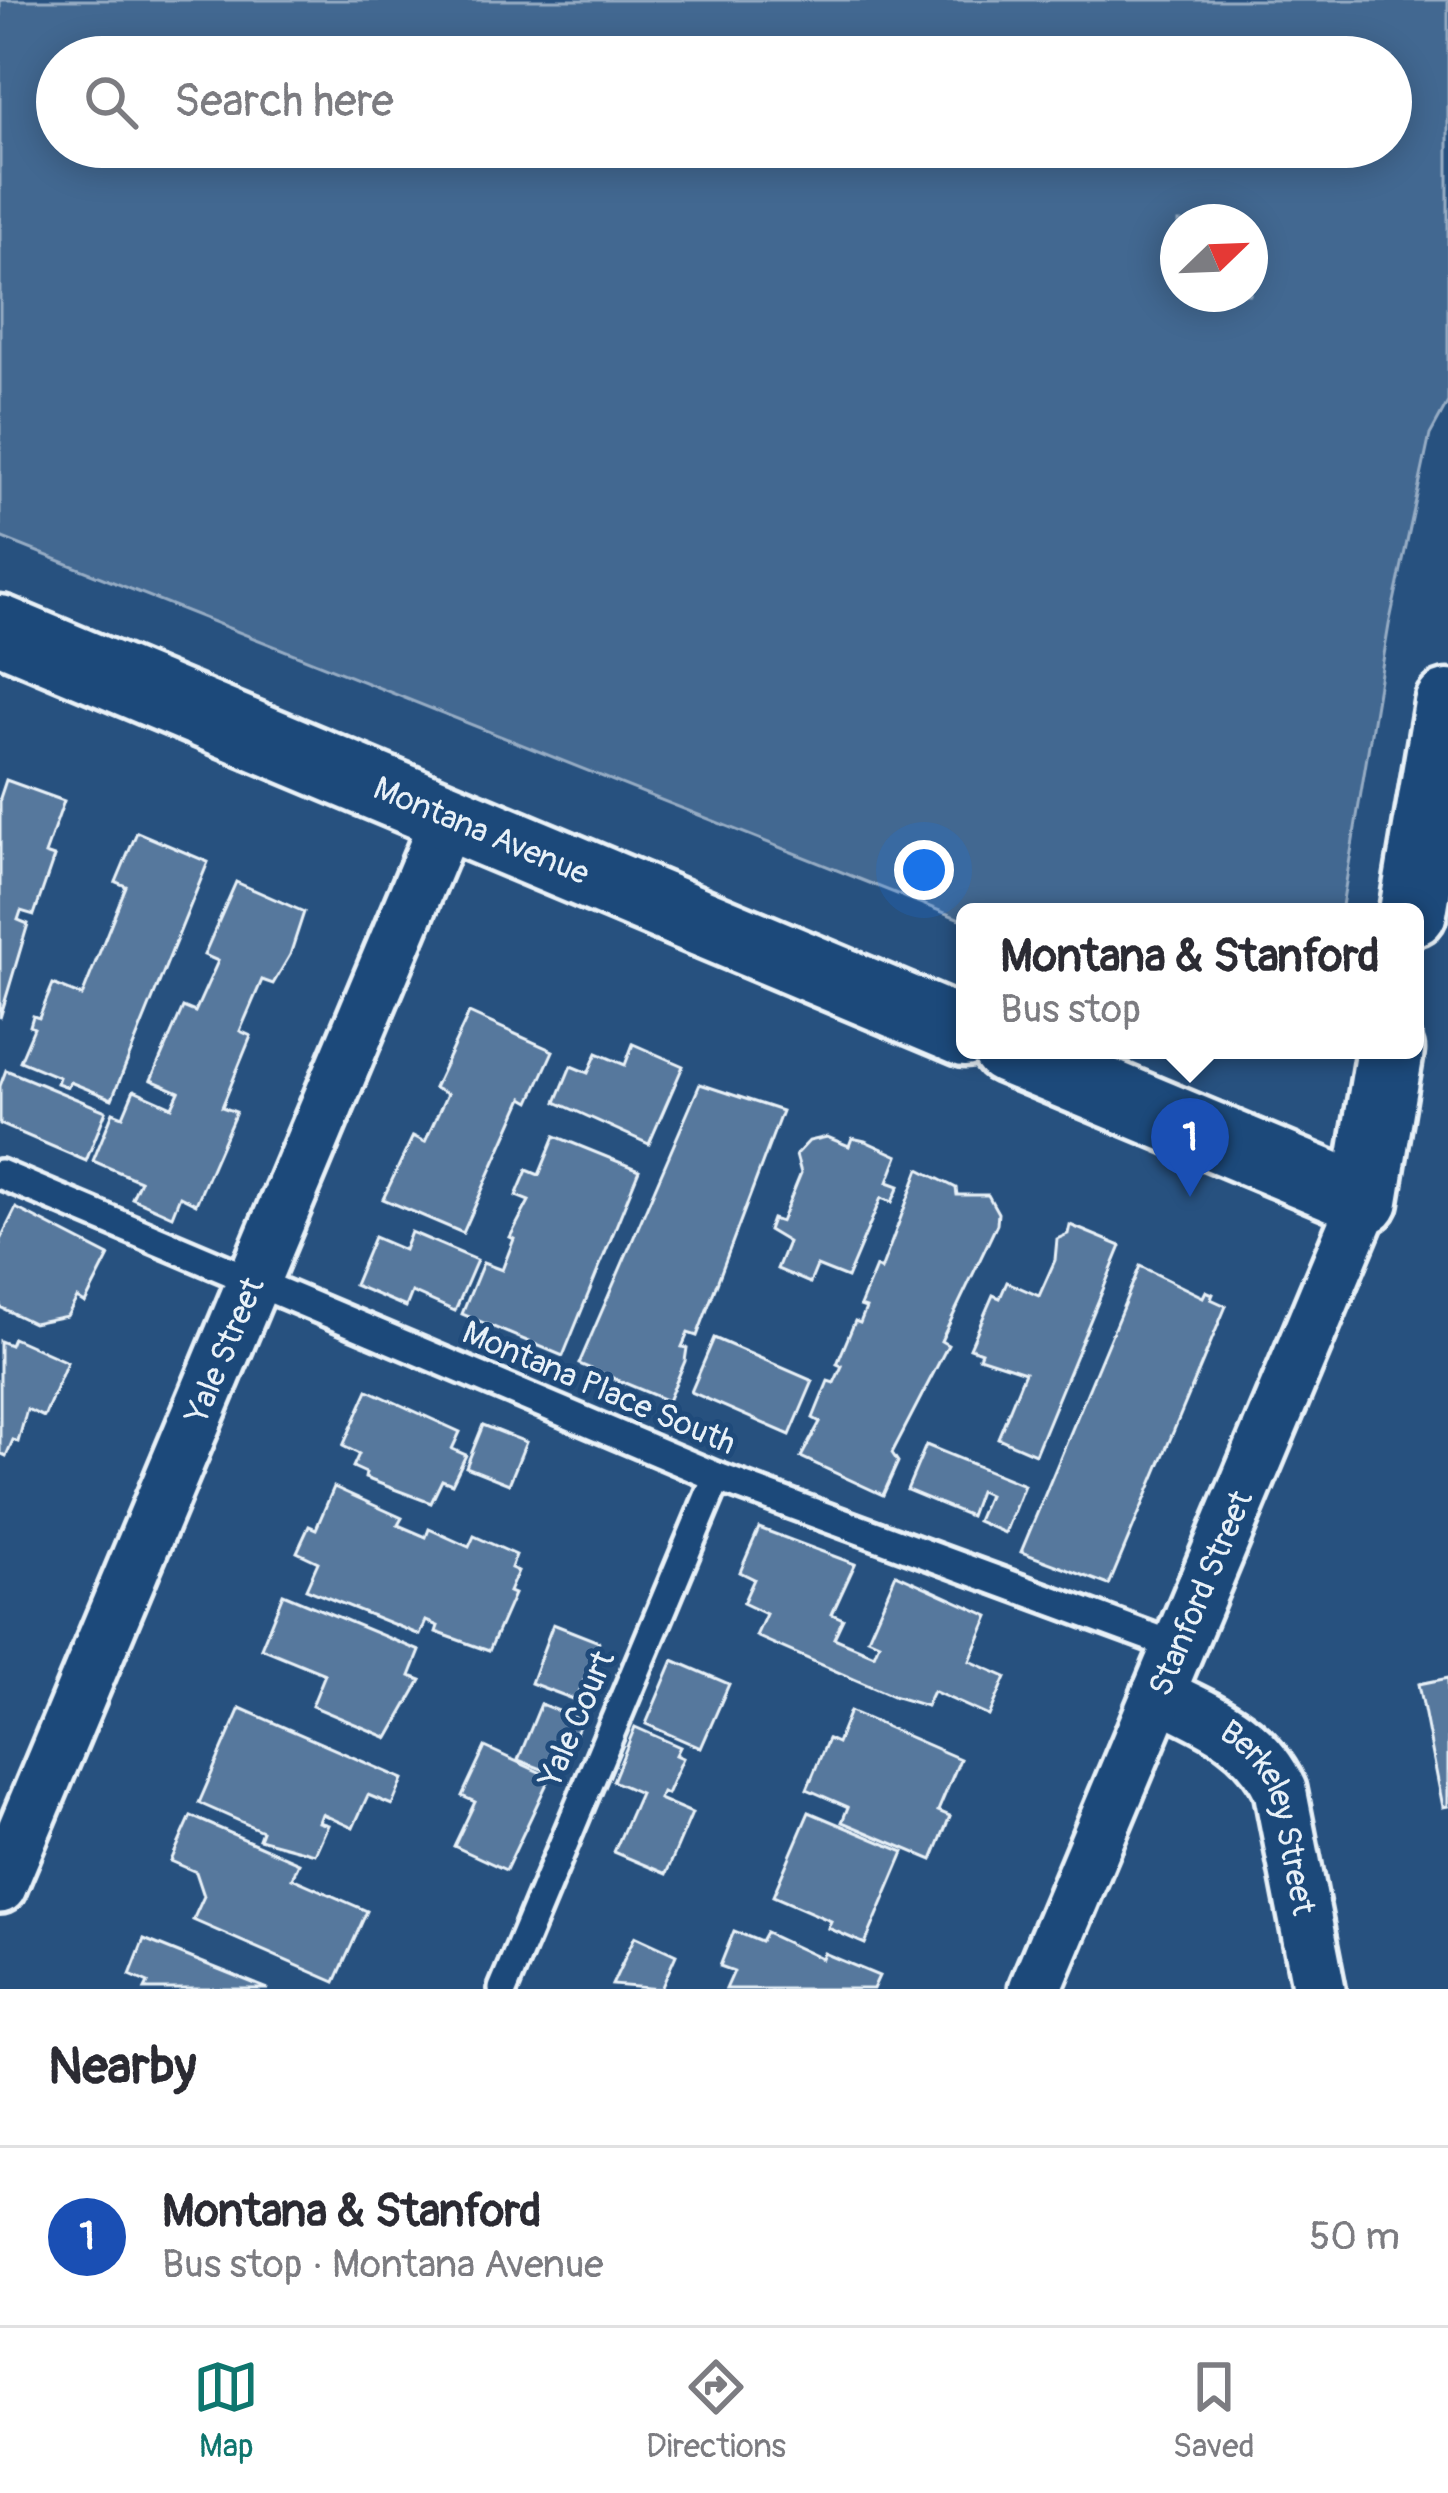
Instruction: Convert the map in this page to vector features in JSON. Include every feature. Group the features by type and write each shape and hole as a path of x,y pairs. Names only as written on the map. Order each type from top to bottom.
{"street":[{"name":"Montana Avenue","path":"0,629 956,1029"},
{"path":"1415,903 1448,704"},
{"name":"Yale Street","path":"0,1887 448,816"},
{"path":"1028,1059 1365,1200 1388,1059"},
{"name":"Stanford Street","path":"1035,1989 1365,1200"},
{"name":"Berkeley Street","path":"1158,1694 1236,1732 1268,1762 1280,1790 1319,1989"}],"lane":[{"name":"Montana Place South","path":"0,1174 717,1477 1178,1647"},
{"name":"Yale Court","path":"502,1989 717,1477"}],"shaded area":[{"path":"0,0 1448,0 1448,402 1430,435 1389,625 1343,903 956,903 956,917 0,537"}],"building":[{"path":"6,780 64,801 45,854 54,857 34,915 21,911 18,920 28,924 0,1018 0,798"},
{"path":"137,832 208,862 112,1099 70,1082 68,1087 57,1083 59,1077 20,1061 34,1028 30,1026 33,1016 39,1018 53,984 82,996 126,886 116,882"},
{"path":"236,882 304,912 290,955 273,984 262,980 240,1031 251,1036 222,1107 236,1112 196,1204 180,1196 172,1216 132,1198 140,1181 93,1161 113,1112 123,1116 134,1090 172,1107 179,1092 151,1080 183,1007 195,1012 218,961 204,955"},
{"path":"469,1013 553,1051 530,1102 523,1098 463,1233 383,1199 413,1136 425,1142 447,1094 434,1088"},
{"path":"633,1044 683,1066 649,1144 556,1102 571,1066 588,1073 597,1053 625,1065"},
{"path":"6,1070 106,1111 86,1161 0,1124 0,1086"},
{"path":"700,1084 782,1111 697,1336 688,1333 682,1347 687,1348 685,1361 668,1401 579,1364"},
{"path":"555,1136 639,1170 563,1356 462,1314 483,1263 502,1270 514,1239 510,1237 529,1201 516,1196 527,1170 539,1175"},
{"path":"827,1137 849,1146 852,1138 865,1141 898,1156 888,1182 899,1186 892,1202 881,1198 847,1278 817,1266 810,1283 777,1269 788,1242 768,1230 772,1219 781,1222 801,1173 796,1155 809,1141"},
{"path":"919,1169 956,1188 957,1195 988,1195 998,1213 997,1224 941,1341 948,1345 892,1453 898,1462 883,1495 801,1457 820,1422 813,1418 828,1381 834,1383 842,1366 837,1364 855,1321 860,1323 866,1308 860,1306 876,1267 881,1270"},
{"path":"16,1208 109,1256 85,1303 77,1298 67,1316 33,1323 0,1307 0,1240"},
{"path":"1070,1225 1121,1246 1035,1454 998,1438 1025,1372 979,1357 981,1352 970,1348 993,1295 1000,1298 1007,1282 1039,1296 1055,1260 1057,1239 1068,1234"},
{"path":"411,1232 477,1260 455,1311 412,1292 406,1307 354,1285 374,1237 404,1250"},
{"path":"1140,1266 1203,1297 1206,1291 1213,1294 1211,1299 1226,1306 1109,1585 1021,1552"},
{"path":"13,1338 67,1362 44,1417 27,1409 18,1442 13,1440 6,1456 0,1453 0,1341 10,1345"},
{"path":"714,1338 813,1381 790,1435 691,1392"},
{"path":"368,1390 460,1432 452,1449 466,1455 452,1484 442,1480 431,1503 365,1478 366,1473 353,1467 359,1454 343,1446"},
{"path":"483,1425 526,1442 509,1484 466,1467"},
{"path":"926,1445 1024,1485 1005,1533 977,1521 988,1495 979,1491 970,1516 907,1490"},
{"path":"334,1487 402,1518 398,1525 426,1537 429,1529 469,1547 474,1536 516,1555 511,1568 518,1571 509,1592 514,1594 489,1651 436,1632 438,1626 426,1621 420,1635 306,1589 318,1562 297,1552 309,1526 316,1529"},
{"path":"759,1528 855,1564 832,1614 843,1619 834,1638 874,1655 879,1643 868,1638 896,1574 989,1616 970,1661 1006,1677 989,1716 933,1691 926,1706 893,1696 756,1636 766,1614 743,1603 754,1579 740,1572"},
{"path":"283,1594 420,1651 410,1676 421,1680 388,1738 312,1706 325,1674 261,1648"},
{"path":"553,1624 599,1642 576,1700 531,1683"},
{"path":"673,1660 729,1684 701,1748 646,1724"},
{"path":"1448,1678 1448,1806 1443,1807 1419,1684"},
{"path":"541,1704 581,1720 560,1776 518,1760"},
{"path":"240,1708 403,1779 392,1805 368,1795 353,1828 322,1814 319,1822 328,1825 315,1854 259,1839 262,1831 199,1803"},
{"path":"850,1711 960,1759 938,1811 950,1816 932,1860 842,1822 848,1807 807,1789 828,1739 837,1743"},
{"path":"635,1727 680,1747 676,1755 683,1758 667,1794 662,1792 659,1799 692,1813 666,1874 614,1852 640,1793 613,1781"},
{"path":"485,1747 550,1777 506,1870 454,1846 475,1802 462,1796"},
{"path":"809,1812 904,1852 865,1944 828,1928 831,1921 773,1896"},
{"path":"191,1816 299,1863 292,1878 367,1911 335,1982 193,1920 204,1896 196,1872 171,1861"},
{"path":"734,1931 761,1942 766,1933 822,1959 824,1953 879,1976 873,1989 726,1989 734,1971 720,1966"},
{"path":"635,1936 676,1955 661,1989 612,1985"},
{"path":"144,1939 268,1989 145,1989 148,1983 130,1975"}],"place":[{"name":"Montana & Stanford","path":"1190,1197"}]}
